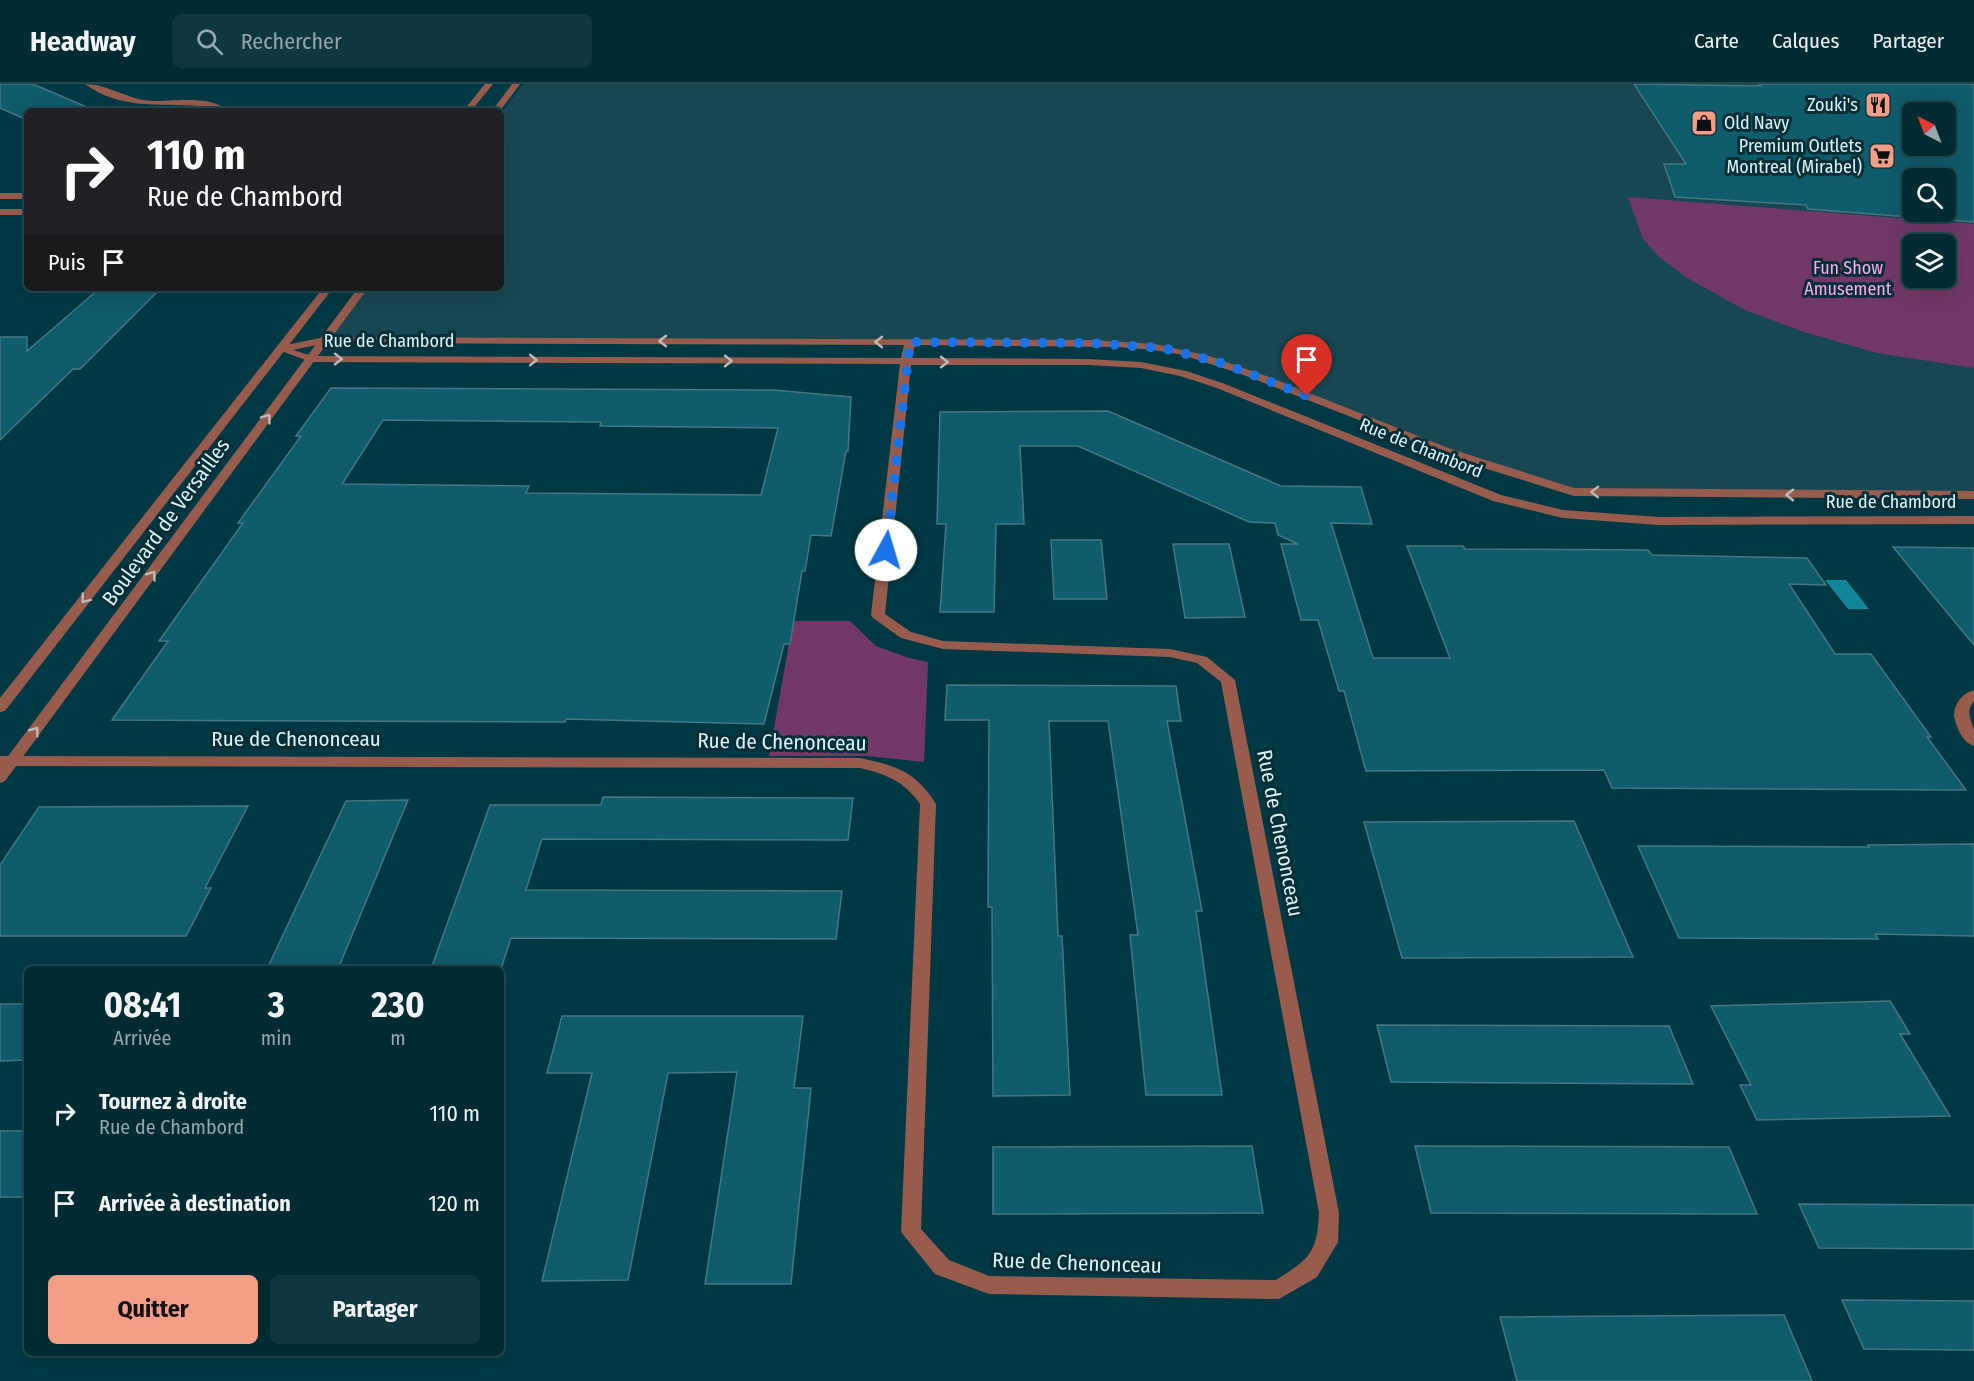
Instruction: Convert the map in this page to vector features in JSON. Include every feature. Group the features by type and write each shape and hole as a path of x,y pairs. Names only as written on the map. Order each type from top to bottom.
{"street":[{"path":"89,84 144,103 207,103 220,108"},
{"path":"469,108 489,84"},
{"path":"498,108 516,84"},
{"path":"0,196 24,196"},
{"path":"0,212 24,212"},
{"name":"Boulevard de Versailles","path":"0,708 326,291"},
{"name":"Boulevard de Versailles","path":"0,778 6,761 361,291"},
{"name":"Rue de Chambord","path":"281,349 325,340 1091,343 1163,348 1225,364 1517,478 1574,492 1974,495"},
{"name":"Rue de Chenonceau","path":"6,761 860,763 895,771 916,785 928,804 911,1232 942,1267 989,1285 1279,1290 1309,1270 1328,1242 1329,1213 1228,680 1202,660 1170,653 943,645 906,635 879,615 910,342"},
{"name":"Rue de Chambord","path":"281,349 311,359 1088,362 1141,365 1182,373 1221,386 1497,498 1563,514 1659,521 1974,520"},
{"path":"1974,694 1961,706 1960,714 1962,722 1974,741"}],"shaded area":[{"path":"523,84 1974,84 1974,495 1574,492 1517,478 1201,357 1091,343 325,340 363,291 504,291 504,109"}],"green space":[{"name":"Fun Show Amusement","path":"1628,197 1902,218 1902,222 1974,224 1974,368 1877,353 1804,332 1745,310 1687,278 1658,256 1643,239"},
{"path":"793,621 850,621 876,646 928,662 924,762 867,756 769,756"}],"water":[{"path":"1825,580 1846,580 1869,609 1848,609"}],"building":[{"path":"0,84 33,84 89,108 24,108 24,119 0,108"},
{"name":"Premium Outlets Montreal (Mirabel)","path":"1634,84 1761,86 1759,84 1974,84 1974,222 1956,221 1956,168 1902,168 1902,216 1808,209 1806,205 1675,197 1664,164 1686,164"},
{"path":"97,291 158,291 80,369 73,369 0,440 0,337 27,337 27,351"},
{"path":"331,388 773,390 851,397 848,451 846,451 831,536 811,535 805,571 802,571 790,644 784,644 764,724 566,719 565,722 112,720 168,641 159,641 243,523 238,523 301,436 296,436","holes":["383,420 601,422 600,426 778,428 761,495 526,493 529,486 342,484"]},
{"path":"1108,411 1281,486 1361,487 1372,524 1331,523 1373,658 1450,658 1407,546 1463,546 1465,549 1648,550 1652,555 1807,558 1826,585 1789,584 1835,654 1871,654 1966,790 1612,788 1604,770 1366,771 1344,691 1339,691 1318,620 1301,620 1281,544 1298,544 1278,535 1275,523 1249,522 1078,446 1020,446 1024,524 996,524 994,612 940,612 946,524 937,524 940,412"},
{"path":"1051,540 1101,540 1107,599 1054,599"},
{"path":"1173,544 1229,544 1245,617 1185,618"},
{"path":"1893,547 1974,548 1974,645"},
{"path":"947,685 1176,686 1181,721 1167,721 1202,911 1196,911 1222,1095 1146,1095 1130,935 1138,935 1108,721 1049,721 1058,936 1062,936 1070,1095 993,1096 992,907 988,907 989,720 945,720"},
{"path":"603,797 853,798 848,840 542,839 526,890 842,891 836,939 511,938 502,966 432,966 490,805 601,805"},
{"path":"408,800 339,966 268,966 346,801"},
{"path":"248,806 205,888 211,888 186,936 0,936 0,865 39,807"},
{"path":"1574,821 1633,957 1402,958 1364,822"},
{"path":"1974,844 1974,936 1875,934 1878,939 1679,938 1638,846 1869,847 1868,845"},
{"path":"1890,1001 1910,1034 1900,1034 1950,1116 1757,1120 1740,1085 1751,1085 1711,1006"},
{"path":"0,1004 24,1004 24,1060 0,1061"},
{"path":"562,1016 803,1016 794,1088 811,1088 791,1284 705,1284 737,1072 668,1073 628,1280 542,1281 592,1073 547,1073"},
{"path":"1377,1025 1669,1026 1693,1084 1391,1082"},
{"path":"0,1131 24,1131 24,1197 0,1197"},
{"path":"1252,1146 1263,1213 993,1214 993,1147"},
{"path":"1415,1146 1729,1147 1757,1214 1431,1213"},
{"path":"1799,1204 1974,1205 1974,1249 1819,1248"},
{"path":"1842,1300 1974,1301 1974,1350 1864,1349"},
{"path":"1784,1315 1812,1381 1517,1381 1500,1317"}],"place":[{"name":"Zouki's","path":"1878,105"},
{"name":"Old Navy","path":"1704,123"},
{"name":"Premium Outlets Montreal (Mirabel)","path":"1882,156"}],"route":[{"path":"886,550 910,342 1091,343 1163,348 1225,364 1307,396"}]}
